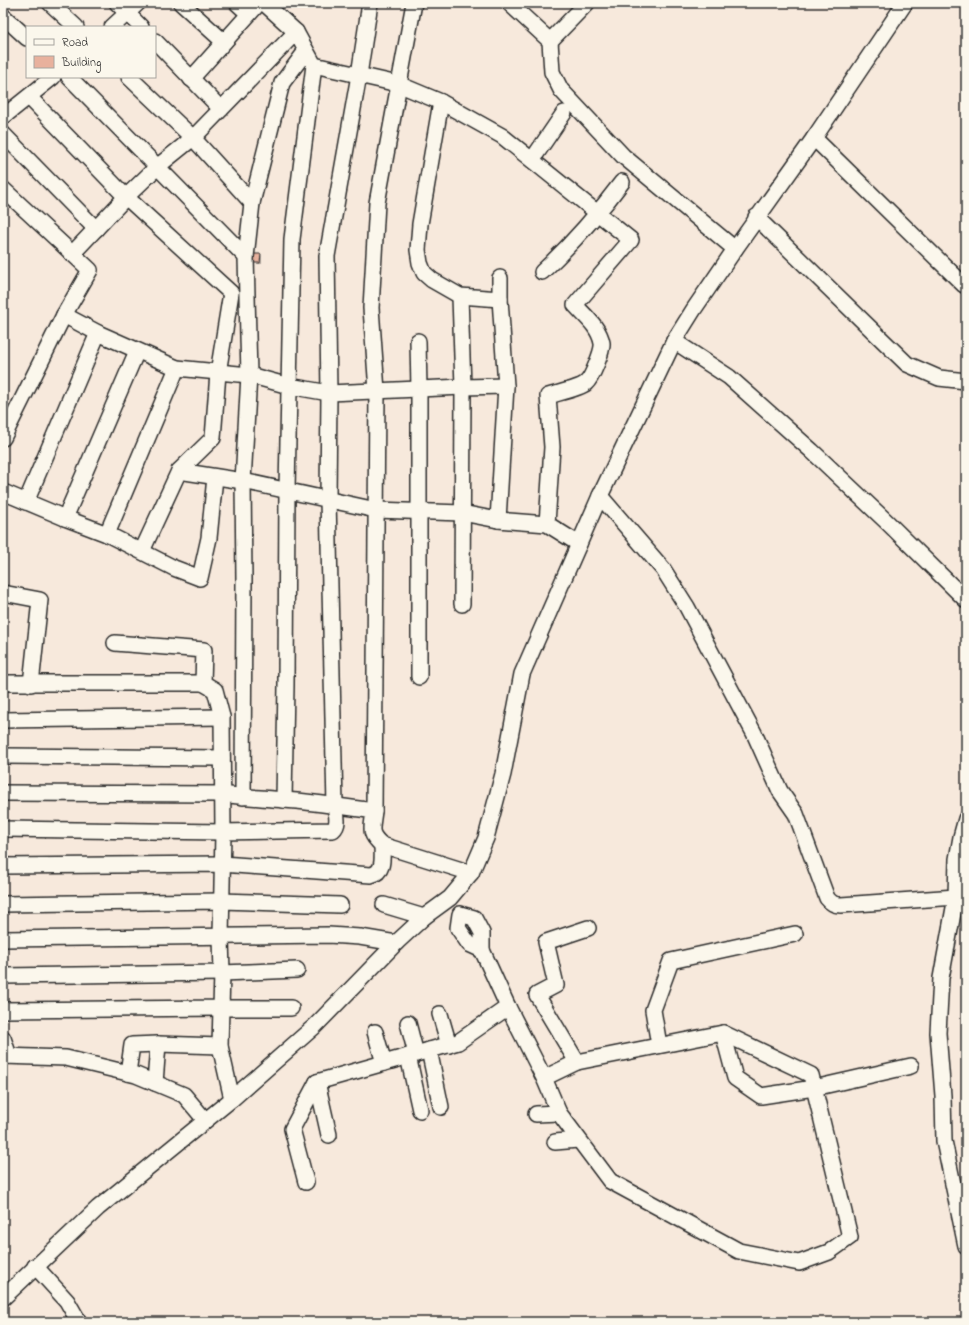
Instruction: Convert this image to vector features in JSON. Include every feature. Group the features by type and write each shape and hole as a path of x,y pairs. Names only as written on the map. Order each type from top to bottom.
{"street":[{"path":"50,3 75,26"},
{"path":"181,3 224,42"},
{"path":"237,3 249,14"},
{"path":"191,79 259,3"},
{"path":"264,3 296,32 314,65 292,239 287,490 284,800"},
{"path":"3,829 223,832 332,830 336,827 328,499 329,393 327,256 359,75 370,3"},
{"path":"414,3 377,203 370,308 377,391 374,812 371,832 375,839 382,845 471,873"},
{"path":"509,3 550,41 552,72 561,90 623,156 735,248"},
{"path":"550,41 587,3"},
{"path":"3,1298 35,1266 98,1208 232,1099 315,1026 396,943 424,917 450,898 471,873 486,838 503,774 522,674 600,496 674,341 756,217 814,138 906,3"},
{"path":"113,26 127,6 140,26"},
{"path":"3,16 26,37"},
{"path":"72,254 126,197 157,167 193,138 296,32"},
{"path":"156,43 221,109"},
{"path":"243,797 243,481 249,375 246,257 252,203 282,83 306,51"},
{"path":"314,65 398,84 441,102 502,136 630,240 574,305 594,326 602,343 598,362 586,383 548,396 552,447 547,524"},
{"path":"3,117 52,78"},
{"path":"70,78 246,257"},
{"path":"130,78 193,138 252,203"},
{"path":"28,97 126,197 231,292 218,373 213,438 179,471 142,552"},
{"path":"441,102 420,224 418,250 420,263 424,273 432,280 460,296 500,298"},
{"path":"532,160 564,113"},
{"path":"3,134 96,229"},
{"path":"814,138 964,285"},
{"path":"542,272 563,252 598,214 622,182"},
{"path":"3,189 90,270 64,315 3,438"},
{"path":"756,217 907,364 939,378 966,381"},
{"path":"498,520 506,386 500,278"},
{"path":"460,296 463,387 462,604"},
{"path":"64,315 98,333 177,368 249,375 289,386 329,393 506,386"},
{"path":"26,502 98,333"},
{"path":"418,341 419,677"},
{"path":"674,341 729,377 812,451 966,600"},
{"path":"65,518 137,350"},
{"path":"107,534 177,368"},
{"path":"179,471 243,481 376,510 462,513 498,520 547,524 580,544"},
{"path":"3,492 107,534 174,568 200,578 209,538 216,477"},
{"path":"600,496 663,569 687,607 754,733 780,791 796,814 830,903 841,906 961,898"},
{"path":"3,593 40,600 31,684"},
{"path":"115,643 204,650 203,683"},
{"path":"3,683 203,683 215,690 222,717 223,832 220,937 222,974 220,1046 232,1099"},
{"path":"3,720 222,717"},
{"path":"3,756 222,758"},
{"path":"3,794 222,794 336,806 374,812"},
{"path":"966,819 957,859 961,898 941,978 938,1033 943,1096 944,1141 966,1246"},
{"path":"3,866 222,864 371,875 376,874 380,870 382,863 382,845"},
{"path":"450,898 460,914 474,918 482,933 482,950 508,1007 544,1078 559,1113 610,1181 739,1251 799,1263 829,1252 850,1237 811,1075 723,1033 577,1062 544,1078"},
{"path":"3,904 221,901 340,905"},
{"path":"384,905 424,917"},
{"path":"577,1062 537,995 556,985 546,942 588,928"},
{"path":"659,1045 653,1010 671,961 795,934"},
{"path":"3,939 328,935 360,937 396,943"},
{"path":"3,976 222,974 297,970"},
{"path":"306,1182 292,1129 317,1082 458,1042 508,1007"},
{"path":"3,1010 292,1008"},
{"path":"440,1014 449,1044"},
{"path":"408,1022 418,1053 441,1107"},
{"path":"375,1032 384,1063"},
{"path":"723,1033 735,1078 761,1096 814,1088 911,1066"},
{"path":"3,1038 6,1056 66,1058 128,1073 184,1096 205,1120"},
{"path":"128,1073 132,1045 158,1044 220,1046"},
{"path":"155,1083 158,1044"},
{"path":"418,1053 420,1110"},
{"path":"317,1082 329,1135"},
{"path":"536,1114 559,1113"},
{"path":"555,1142 578,1140"},
{"path":"35,1266 67,1301 78,1322"}],"building":[{"path":"254,254 261,254 260,263 254,263"}]}
